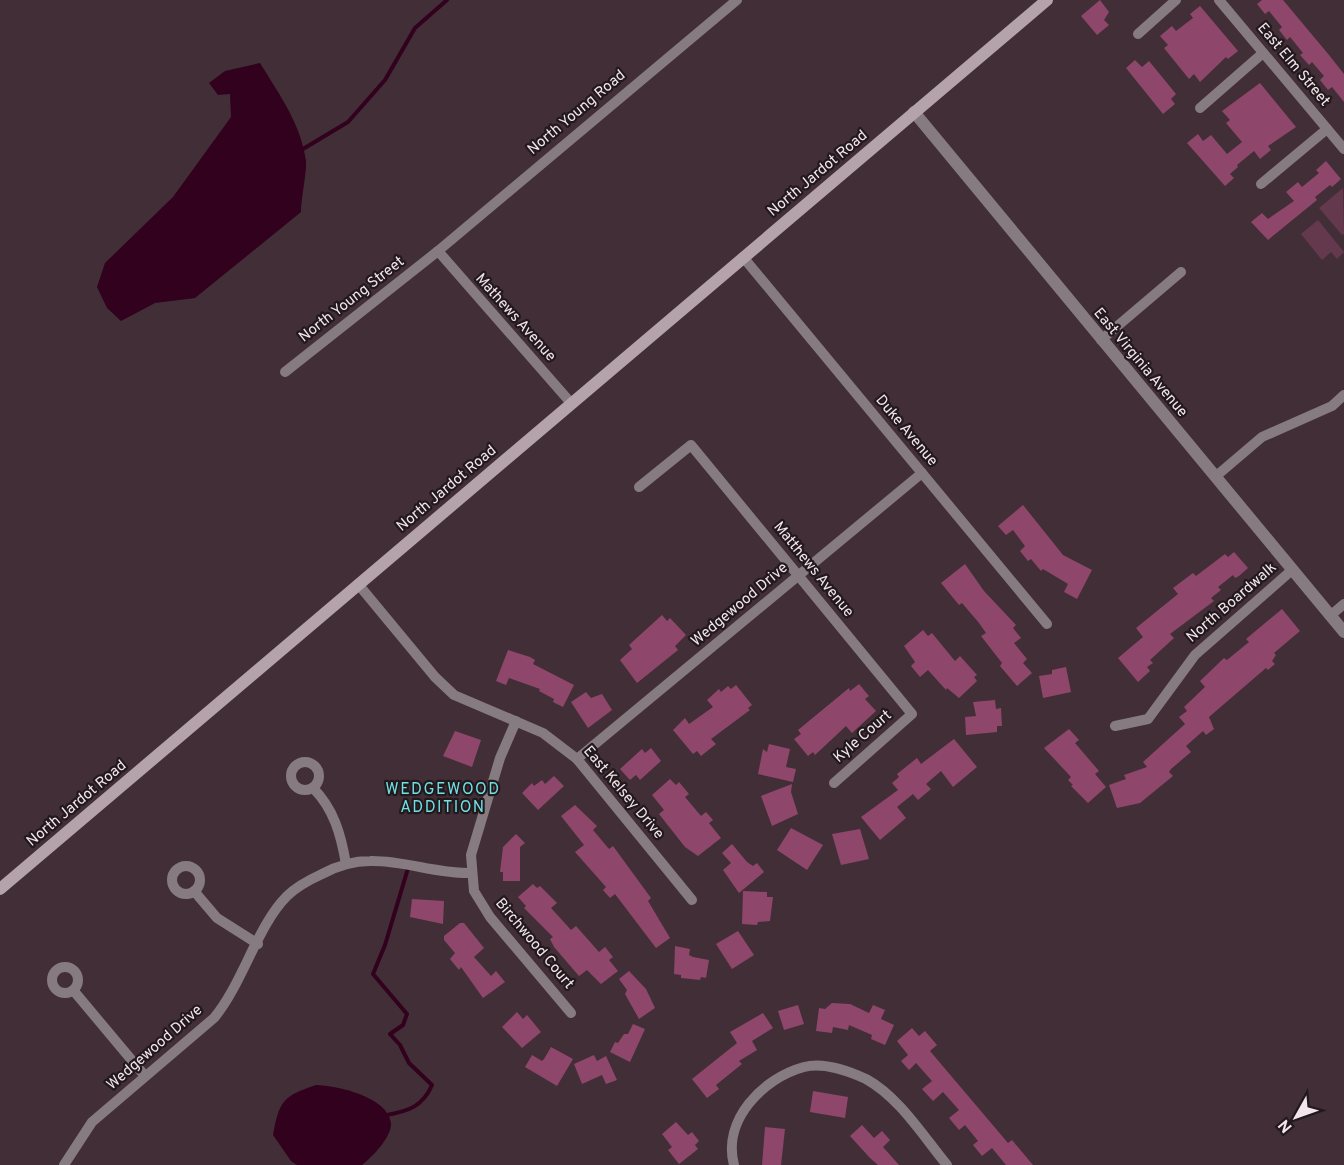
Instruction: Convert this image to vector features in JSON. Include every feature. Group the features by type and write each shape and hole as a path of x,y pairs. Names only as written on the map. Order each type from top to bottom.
{"main road":[{"name":"North Jardot Road","path":"0,889 1047,0"}],"street":[{"name":"North Young Road","path":"438,251 737,0"},
{"path":"1138,34 1176,0"},
{"name":"East Elm Street","path":"1219,0 1344,149"},
{"path":"1200,108 1263,53"},
{"name":"East Virginia Avenue","path":"914,112 1344,632"},
{"path":"1262,184 1328,129"},
{"name":"North Young Street","path":"285,372 438,251"},
{"name":"Mathews Avenue","path":"438,251 571,403"},
{"name":"Duke Avenue","path":"743,256 1047,624"},
{"path":"1101,340 1181,272"},
{"path":"1215,477 1262,437 1332,406 1344,395"},
{"name":"Matthews Avenue","path":"639,487 691,444 912,714"},
{"name":"Wedgewood Drive","path":"577,759 922,473"},
{"name":"North Boardwalk","path":"1115,726 1148,720 1195,655 1292,570"},
{"name":"East Kelsey Drive","path":"358,584 445,687 464,700 543,733 577,759 692,900"},
{"path":"1330,616 1344,604"},
{"name":"Kyle Court","path":"834,783 912,714"},
{"name":"Birchwood Court","path":"516,721 500,758 471,855 470,873 474,891 486,911 571,1013"},
{"path":"313,788 330,809 338,829 346,864"},
{"name":"Wedgewood Drive","path":"64,1165 92,1122 214,1018 227,1003 280,904 288,896 319,876 346,864 374,861 409,865 435,872 470,873"},
{"path":"194,891 217,918 258,944"},
{"path":"73,990 145,1076"},
{"path":"734,1165 733,1141 738,1116 760,1091 804,1067 837,1068 883,1089 947,1165"}],"shaded area":[{"path":"260,63 288,110 303,147 306,166 301,212 195,298 155,303 121,321 107,308 97,287 105,263 173,197 231,117 230,94 218,95 209,83 225,71"},
{"path":"1343,188 1344,234 1342,235 1319,208"},
{"path":"1318,220 1344,252 1337,259 1331,252 1322,260 1301,234"},
{"path":"316,1085 360,1094 381,1106 387,1114 391,1123 388,1134 376,1152 362,1165 297,1165 291,1161 273,1135 284,1101"}],"building":[{"path":"1100,0 1109,12 1104,20 1109,25 1097,35 1081,16"},
{"path":"1262,0 1283,0 1329,55 1344,74 1344,102 1332,87 1328,90 1320,80 1324,76 1312,62 1309,65 1300,55 1303,53 1290,37 1287,40 1279,30 1282,27 1269,11 1265,14 1257,4"},
{"path":"1200,6 1238,51 1228,59 1226,57 1200,82 1194,74 1189,79 1164,48 1168,45 1160,36 1172,26 1176,31 1193,18 1190,14"},
{"path":"1135,60 1142,67 1149,61 1176,94 1171,99 1175,104 1163,114 1126,68"},
{"path":"1260,83 1296,127 1268,146 1271,150 1260,159 1254,151 1237,165 1238,167 1230,174 1234,178 1225,186 1187,143 1198,134 1203,141 1211,135 1227,154 1242,142 1226,123 1230,120 1222,111"},
{"path":"1326,161 1341,179 1315,197 1317,200 1268,240 1251,222 1262,213 1268,219 1294,201 1286,192 1298,182 1302,187 1319,173 1316,170"},
{"path":"1023,505 1063,555 1092,570 1077,599 1064,592 1068,584 1043,569 1041,571 1031,559 1028,561 1020,551 1025,546 1013,530 1006,535 998,526"},
{"path":"1234,552 1248,568 1235,578 1233,575 1218,587 1221,590 1211,598 1214,601 1170,634 1174,638 1150,660 1153,663 1147,667 1150,671 1138,682 1118,658 1143,637 1136,628 1178,594 1173,588 1193,573 1196,576 1225,554 1228,557"},
{"path":"965,564 984,591 1016,625 1013,628 1021,638 1014,643 1027,659 1023,663 1032,673 1017,686 1000,666 1002,663 981,636 986,633 979,623 962,603 959,605 941,583"},
{"path":"1282,609 1300,631 1274,653 1276,655 1272,661 1275,664 1268,670 1266,668 1209,717 1214,729 1206,735 1203,731 1186,746 1191,752 1171,769 1169,772 1173,776 1140,803 1117,808 1109,785 1126,779 1124,775 1147,767 1143,762 1185,724 1179,717 1187,711 1184,707 1205,687 1200,681 1224,658 1227,660 1249,642 1246,639"},
{"path":"662,615 667,621 670,618 686,635 675,646 678,650 637,683 620,660 632,649 629,645"},
{"path":"923,630 928,636 932,633 955,661 960,656 977,675 974,677 977,681 959,698 947,688 946,690 928,670 920,677 911,666 915,662 904,646"},
{"path":"508,650 530,657 535,660 533,664 574,685 563,707 553,702 554,699 539,691 540,689 509,678 506,685 496,681"},
{"path":"1066,667 1071,692 1043,698 1039,676 1052,674 1052,670"},
{"path":"859,684 869,696 865,699 876,711 852,733 846,726 815,755 813,752 808,756 794,739 801,734 798,730 849,688 850,691"},
{"path":"736,685 752,705 748,708 750,710 711,739 716,744 701,756 697,751 693,754 673,730 685,718 689,724 713,707 707,700 719,689 721,692 728,686 731,689"},
{"path":"586,692 591,698 602,694 612,710 588,728 571,702"},
{"path":"995,700 996,709 1001,708 1002,726 997,726 997,732 966,735 965,717 976,716 973,702"},
{"path":"1069,729 1079,740 1075,743 1099,771 1095,774 1106,787 1088,803 1071,786 1073,785 1068,780 1071,777 1044,748"},
{"path":"455,731 481,740 472,767 443,756"},
{"path":"954,739 977,767 953,787 941,771 926,784 931,789 918,800 913,794 897,807 906,818 880,840 861,817 898,790 892,783 899,777 897,774 917,758 921,764"},
{"path":"769,744 790,749 786,767 796,769 793,782 758,774 763,749 767,752"},
{"path":"651,748 661,761 640,780 636,775 630,780 620,769 642,749 645,753"},
{"path":"554,776 564,786 538,810 522,793 532,783 534,786 542,780 545,784"},
{"path":"670,779 676,785 679,782 689,794 685,797 701,816 706,812 713,820 709,823 721,838 698,856 685,847 659,814 664,810 652,795"},
{"path":"792,784 791,792 798,814 772,826 761,796"},
{"path":"575,805 597,826 593,830 609,849 613,846 651,898 648,901 670,938 656,948 615,894 610,898 603,890 606,887 575,852 584,845 561,816"},
{"path":"791,828 823,845 807,870 777,850"},
{"path":"860,829 869,859 841,865 832,834"},
{"path":"516,834 525,843 520,847 520,881 503,881 503,872 500,872 503,847"},
{"path":"732,844 747,862 753,866 757,863 764,872 739,893 723,870 731,863 722,853"},
{"path":"533,884 537,888 540,886 557,903 551,908 571,930 576,926 599,952 605,947 613,957 609,960 618,971 601,984 587,970 579,976 554,947 550,939 553,937 524,908 526,906 518,897"},
{"path":"743,891 767,892 767,897 773,897 770,921 758,922 757,925 742,924"},
{"path":"412,899 444,901 443,924 410,917"},
{"path":"460,923 464,923 484,948 474,957 491,976 496,971 505,982 483,998 461,967 459,970 450,959 455,953 444,940 444,936"},
{"path":"738,931 754,955 732,969 716,944"},
{"path":"675,946 690,949 689,955 693,957 709,960 706,978 701,977 700,980 681,978 681,975 674,974"},
{"path":"629,971 646,989 655,1008 639,1019 625,994 627,990 619,979"},
{"path":"832,1003 850,1004 869,1013 873,1005 885,1010 881,1019 894,1025 885,1045 871,1039 872,1035 849,1025 848,1030 833,1027 832,1033 816,1031 819,1008 825,1009"},
{"path":"798,1005 804,1024 784,1030 778,1011"},
{"path":"517,1012 523,1019 527,1015 541,1032 522,1048 502,1027"},
{"path":"763,1013 773,1028 752,1041 757,1050 739,1061 742,1064 716,1085 719,1089 707,1098 692,1079 737,1043 730,1032"},
{"path":"633,1024 645,1029 630,1062 610,1052 615,1042 618,1043 624,1034 628,1034"},
{"path":"912,1028 919,1036 925,1031 937,1045 930,1051 1008,1143 1012,1140 1033,1165 1006,1165 992,1148 982,1156 973,1145 978,1141 965,1125 959,1130 949,1118 959,1110 943,1092 933,1101 922,1089 932,1081 916,1063 909,1070 901,1061 908,1055 897,1041"},
{"path":"551,1047 573,1059 557,1086 525,1067 532,1055 542,1061"},
{"path":"594,1055 597,1061 606,1056 617,1080 606,1084 602,1075 582,1084 574,1064"},
{"path":"813,1091 848,1097 845,1118 810,1112"},
{"path":"676,1122 688,1135 692,1132 699,1141 695,1145 698,1149 679,1164 668,1150 672,1147 662,1134"},
{"path":"862,1125 874,1138 882,1131 890,1140 883,1147 899,1165 878,1165 870,1158 850,1136"},
{"path":"765,1127 785,1129 781,1165 762,1165"}],"waterway":[{"path":"303,149 348,122 385,80 415,28 447,0"},
{"path":"387,1115 402,1112 420,1103 432,1085 409,1063 400,1045 390,1034 403,1025 407,1014 373,974 385,945 409,865"}],"district":[{"name":"WEDGEWOOD ADDITION","path":"443,799"}]}
